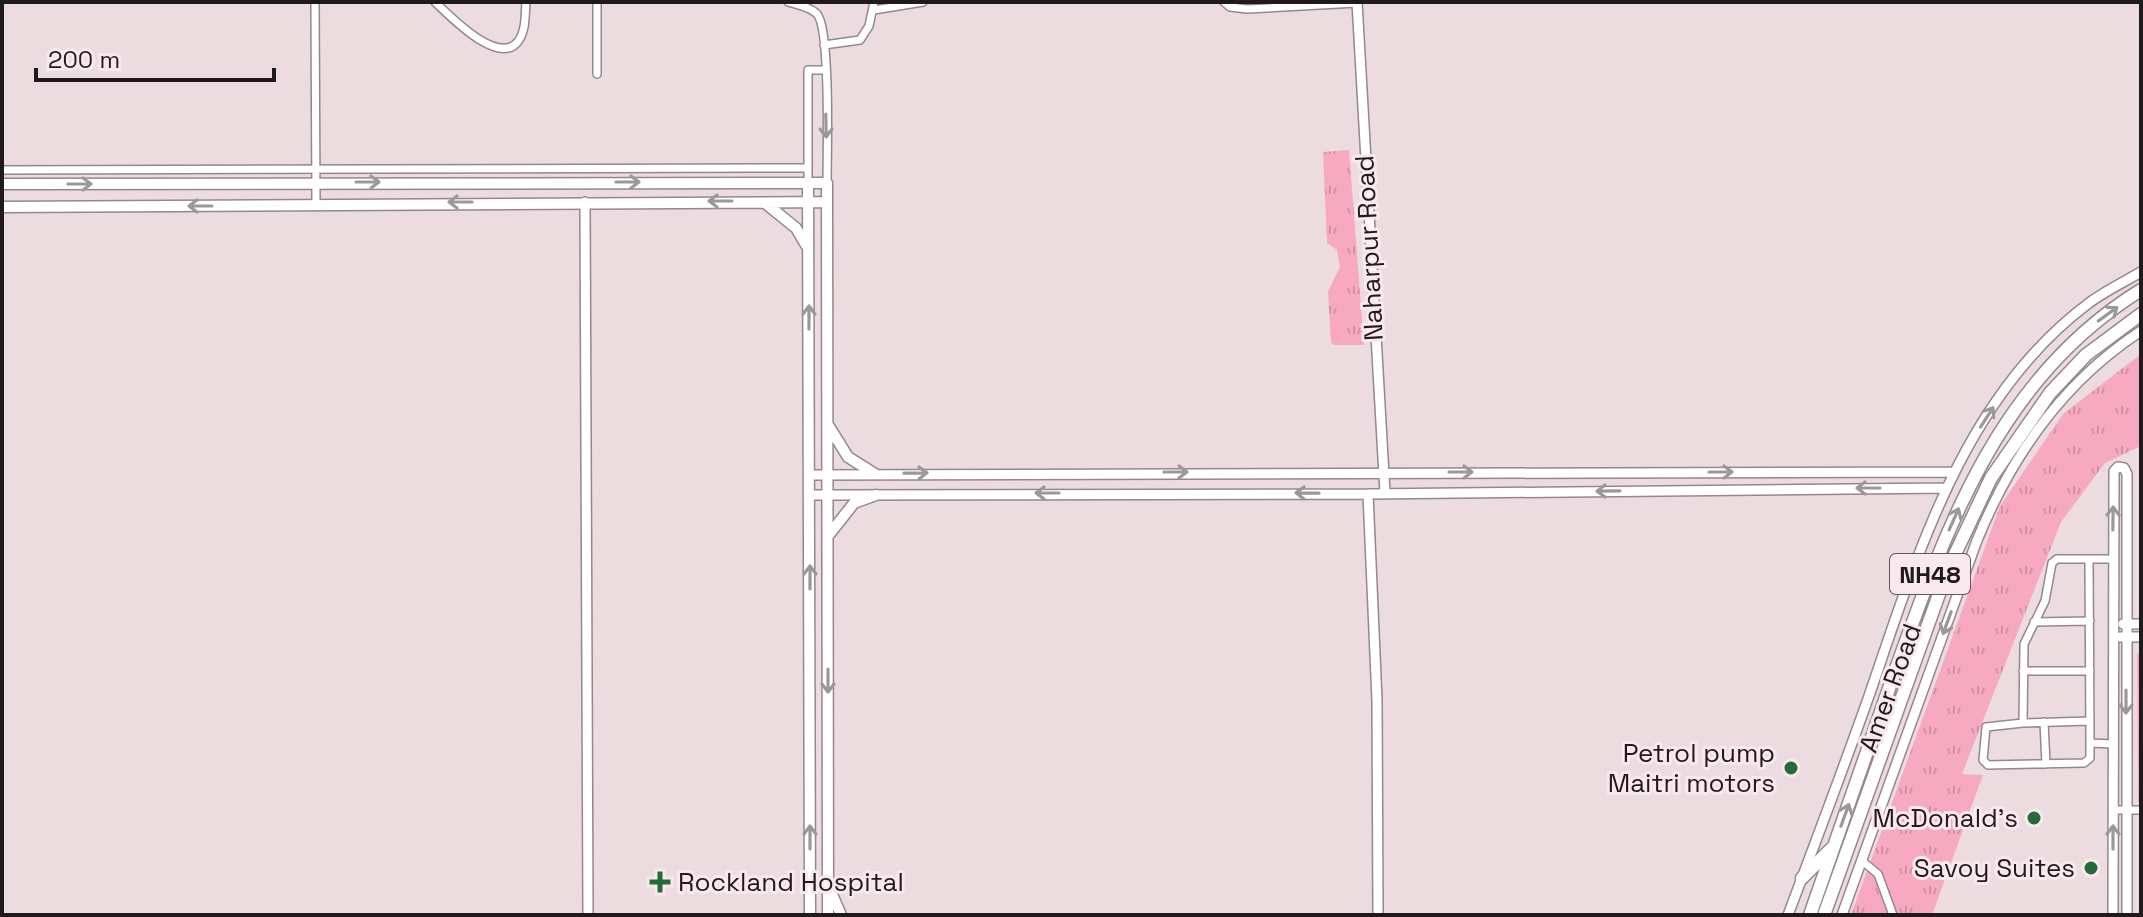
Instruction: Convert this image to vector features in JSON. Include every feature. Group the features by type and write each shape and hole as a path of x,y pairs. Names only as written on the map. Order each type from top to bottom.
{"highway":[{"name":"Amer Road","path":"1810,915 1933,566 1977,467 2036,381 2083,332 2141,290"},
{"name":"Amer Road","path":"1827,915 1948,569 1991,478 2050,393 2086,355 2141,314"},
{"path":"1802,878 1833,848"}],"main road":[{"path":"808,183 810,915"},
{"path":"2,184 827,183 828,915"},
{"path":"762,201 796,228 809,251"},
{"path":"2,207 826,202"},
{"path":"827,424 848,457 875,474"},
{"path":"827,538 854,503 876,495"},
{"path":"828,882 841,915"}],"street":[{"path":"315,2 316,206"},
{"path":"435,2 479,41 498,47 514,45 520,38 526,2"},
{"path":"597,2 597,74"},
{"path":"788,2 816,13 821,21 826,70 827,183"},
{"path":"824,45 860,40 874,6 923,2"},
{"path":"1224,2 1230,7 1247,9 1357,2"},
{"name":"Naharpur Road","path":"1357,2 1385,493"},
{"path":"808,183 808,70 826,70"},
{"path":"2,170 808,168"},
{"path":"585,202 588,915"},
{"path":"1788,915 1907,584 1954,472 1987,415 2050,337 2090,302 2141,272"},
{"path":"1842,915 1976,543 2004,482 2055,407 2102,359 2141,331"},
{"path":"2113,915 2112,624 2114,471 2118,467 2124,468 2127,474 2127,915"},
{"path":"810,475 1954,472"},
{"path":"809,495 1368,494 1946,488"},
{"path":"1368,494 1377,700 1378,915"},
{"path":"2089,559 2090,621 2090,671 2090,721 2090,758 2084,763 1985,763 1986,727 2090,721"},
{"path":"2023,723 2024,644 2045,601 2052,563 2113,559"},
{"path":"2034,622 2090,621"},
{"path":"2112,624 2141,624"},
{"path":"2112,637 2141,637"},
{"path":"2023,671 2090,671"},
{"path":"2044,722 2046,764"},
{"path":"2090,743 2113,744"},
{"path":"2113,810 2141,810"},
{"path":"1860,859 1878,874 1893,915"}],"green space":[{"path":"1349,150 1364,345 1334,345 1331,343 1328,291 1340,267 1337,250 1327,243 1323,152"},
{"path":"2141,354 2141,446 2105,463 2061,522 1962,774 1983,775 1932,915 1851,915 2000,506 2063,414"},
{"path":"2137,653 2141,653 2141,802 2138,802"}],"place":[{"name":"Petrol pump Maitri motors","path":"1791,768"},
{"name":"McDonald's","path":"2034,818"},
{"name":"Savoy Suites","path":"2091,868"},
{"name":"Rockland Hospital","path":"660,882"}]}
